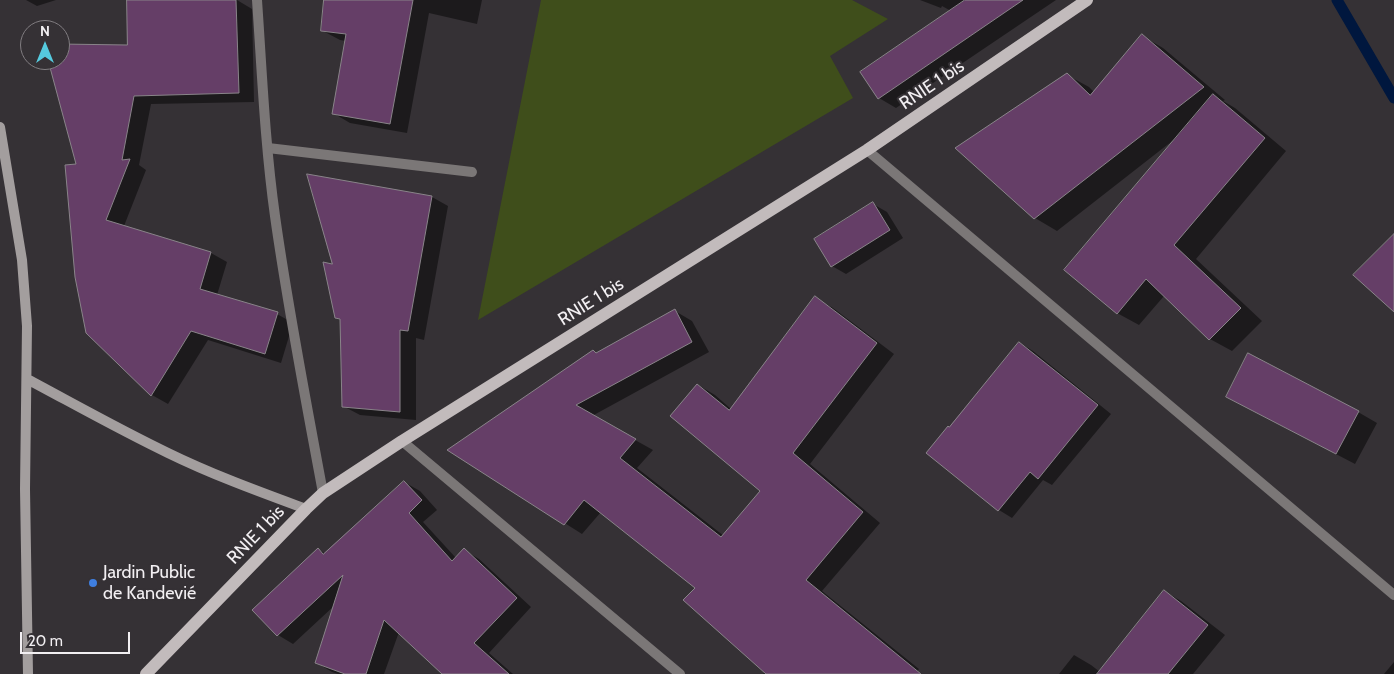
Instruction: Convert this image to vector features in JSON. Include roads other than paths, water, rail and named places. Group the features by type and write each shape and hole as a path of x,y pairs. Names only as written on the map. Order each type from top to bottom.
{"main road":[{"name":"RNIE 1 bis","path":"146,674 323,493 402,441 867,150 1087,0"},
{"path":"0,127 22,260 27,326 25,489 28,674"},
{"path":"27,379 170,454 245,487 306,509"}],"street":[{"path":"257,0 274,214 323,493"},
{"path":"268,148 472,172"},
{"path":"867,150 1394,595"},
{"path":"402,441 680,674"}],"waterway":[{"path":"1337,0 1394,98"}],"place":[{"name":"Jardin Public de Kandevié","path":"93,583"}]}
